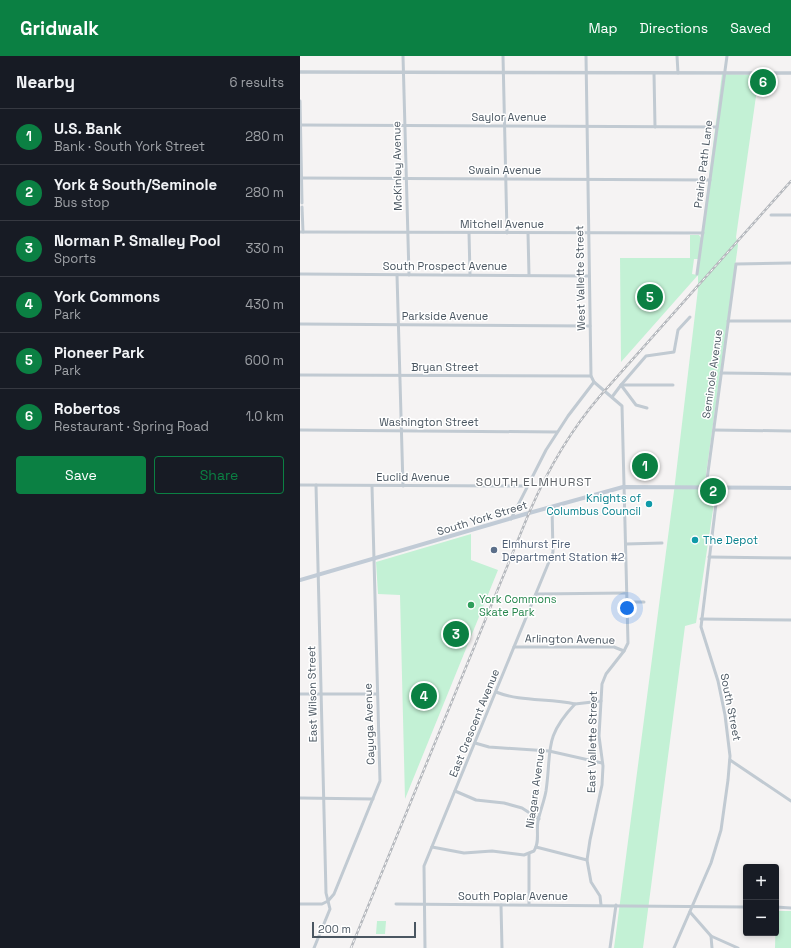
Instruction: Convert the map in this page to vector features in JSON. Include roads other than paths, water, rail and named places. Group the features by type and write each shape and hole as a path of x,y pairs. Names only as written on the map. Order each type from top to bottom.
{"main road":[{"name":"South York Street","path":"300,580 552,506 623,487 791,488"}],"street":[{"name":"McKinley Avenue","path":"404,56 409,275"},
{"path":"503,56 507,233"},
{"name":"West Vallette Street","path":"586,56 591,376 594,382 621,404 623,487"},
{"path":"677,56 678,73"},
{"name":"Prairie Path Lane","path":"697,274 727,56"},
{"path":"300,72 791,73"},
{"path":"654,73 655,126"},
{"path":"300,101 302,203"},
{"name":"Saylor Avenue","path":"300,125 717,127"},
{"name":"Swain Avenue","path":"301,178 710,180"},
{"path":"302,207 302,232"},
{"path":"771,215 791,215"},
{"name":"Mitchell Avenue","path":"302,232 703,233"},
{"path":"469,232 470,275"},
{"path":"528,233 529,275"},
{"name":"Seminole Avenue","path":"706,487 736,264 791,263"},
{"name":"South Prospect Avenue","path":"300,274 589,276"},
{"path":"397,275 403,486"},
{"path":"612,397 620,385 646,356 674,352 678,330 690,316"},
{"path":"728,321 791,321"},
{"name":"Parkside Avenue","path":"300,324 590,326"},
{"path":"721,373 791,374"},
{"name":"Bryan Street","path":"300,375 591,376"},
{"path":"511,519 526,486 557,432 594,382"},
{"path":"620,385 673,385"},
{"path":"620,385 636,405 648,408"},
{"name":"Washington Street","path":"300,430 557,432"},
{"path":"714,430 791,431"},
{"name":"Euclid Avenue","path":"300,485 526,486"},
{"name":"East Wilson Street","path":"316,485 326,893 328,901"},
{"name":"Cayuga Avenue","path":"314,948 330,909 328,901 334,894 374,799 380,781 372,486"},
{"name":"East Vallette Street","path":"601,905 600,896 591,882 587,860 591,831 601,795 602,763 599,736 602,684 606,674 624,651 628,643 623,487"},
{"name":"South Street","path":"674,948 707,873 719,835 727,796 730,760 724,709 701,627 718,487"},
{"name":"East Crescent Avenue","path":"426,948 424,868 553,550 552,506"},
{"path":"626,544 662,543"},
{"path":"709,557 791,558"},
{"path":"536,594 626,593"},
{"path":"627,602 644,602"},
{"path":"701,619 791,620"},
{"name":"Arlington Avenue","path":"514,647 614,647 624,651"},
{"path":"496,692 509,697 541,699 575,704 601,701"},
{"path":"300,694 378,694"},
{"name":"Niagara Avenue","path":"536,847 539,819 546,791 549,751 555,729 575,704"},
{"path":"475,743 489,747 549,751 602,763"},
{"path":"730,760 791,801"},
{"path":"456,791 476,800 504,803 522,808 539,819"},
{"path":"300,798 374,799"},
{"path":"432,847 464,853 492,851 528,854 536,847 587,860"},
{"path":"528,854 529,904"},
{"path":"300,904 322,904 328,901"},
{"name":"South Poplar Avenue","path":"396,904 616,905"},
{"path":"501,905 502,948"},
{"path":"610,948 616,905 743,907"},
{"path":"779,907 791,908"},
{"path":"690,912 711,936 738,948"},
{"path":"711,936 712,948"}],"water":[{"path":"456,620 458,632 461,636 456,642 460,646 457,648 448,639 452,635 452,631 446,630 449,624"}],"railway":[{"path":"351,948 529,513 551,467 569,437 589,409 791,181"}],"place":[{"name":"Robertos","path":"763,82"},
{"name":"Pioneer Park","path":"650,297"},
{"name":"U.S. Bank","path":"645,466"},
{"name":"York & South/Seminole","path":"713,491"},
{"name":"Knights of Columbus Council","path":"649,504"},
{"name":"The Depot","path":"695,540"},
{"name":"Elmhurst Fire Department Station #2","path":"494,550"},
{"name":"York Commons Skate Park","path":"471,605"},
{"name":"Norman P. Smalley Pool","path":"456,634"},
{"name":"York Commons","path":"424,696"}],"district":[{"name":"SOUTH ELMHURST","path":"534,482"}]}
